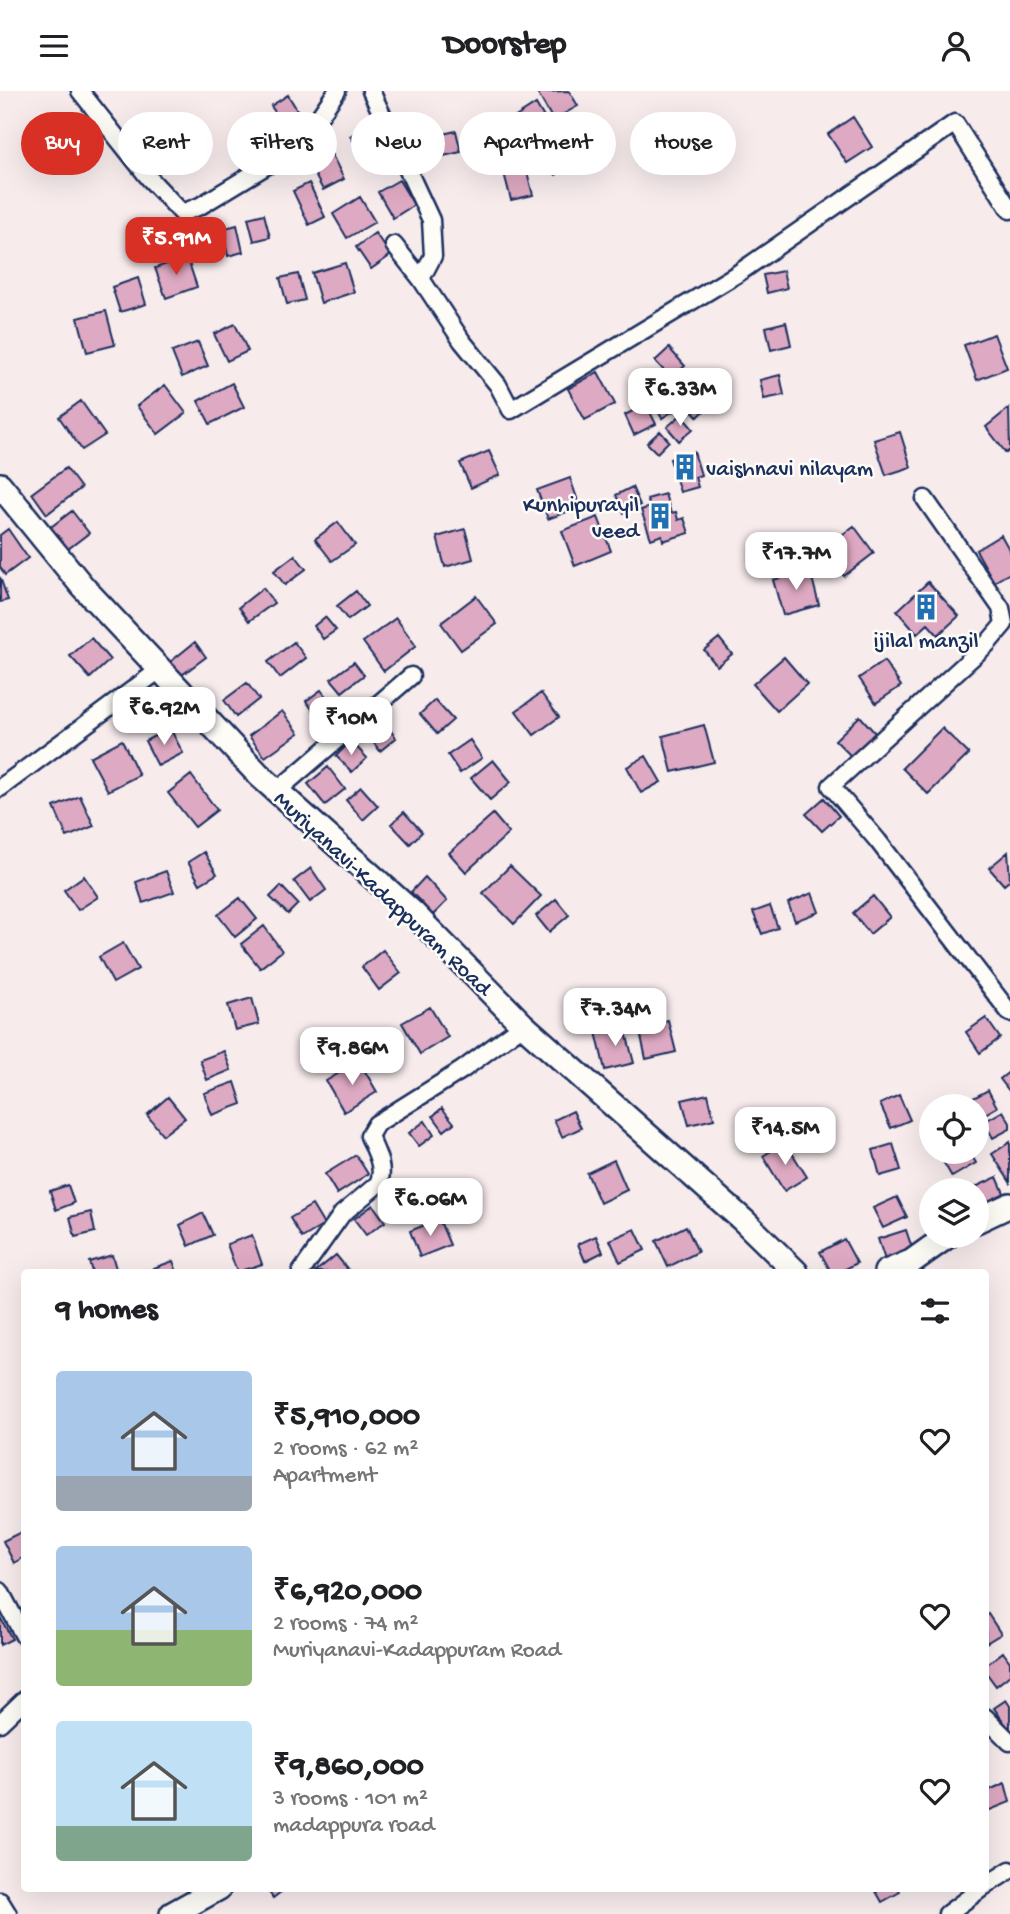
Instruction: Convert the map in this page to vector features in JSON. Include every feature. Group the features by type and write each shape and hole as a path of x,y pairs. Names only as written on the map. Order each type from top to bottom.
{"street":[{"path":"80,91 149,179 182,213 200,206 299,146 337,91"},
{"path":"371,91 430,220 433,256 421,279"},
{"path":"394,245 421,279 462,341 498,385 511,410 737,274 955,123 1010,210"},
{"name":"Muriyanavi-Kadappuram Road","path":"0,485 83,587 162,668 259,775 413,913 523,1025 744,1221 793,1269"},
{"path":"925,499 1001,608 1007,622 987,644 831,786 878,841 1010,1013"},
{"path":"0,787 162,668"},
{"path":"277,791 411,677"},
{"path":"303,1269 342,1214 381,1179 379,1159 369,1136 376,1124 461,1070 523,1025"},
{"path":"989,1215 1010,1205"},
{"path":"894,1269 911,1262 931,1248"},
{"path":"0,1591 21,1630"},
{"path":"0,1723 21,1703"},
{"path":"989,1721 1010,1742"},
{"path":"989,1884 1010,1870"},
{"path":"173,1914 212,1892"},
{"path":"947,1914 977,1892"},
{"path":"0,1901 8,1914"}],"building":[{"path":"569,91 578,106 567,112 548,112 537,92"},
{"path":"288,95 298,112 275,112 271,106"},
{"path":"536,104 541,112 523,112"},
{"path":"853,117 872,147 847,163 828,134"},
{"path":"456,131 459,152 445,156 445,134"},
{"path":"337,165 344,179 323,190 315,175 337,175"},
{"path":"505,175 528,175 533,195 511,200"},
{"path":"399,180 414,205 393,218 378,192"},
{"path":"309,183 325,217 309,225 293,191"},
{"path":"360,197 375,222 347,238 333,214"},
{"path":"264,214 270,237 254,241 248,218"},
{"path":"237,225 243,252 228,256 222,229"},
{"path":"375,233 391,255 371,269 356,247"},
{"path":"187,257 197,287 166,298 155,268"},
{"path":"345,263 354,292 321,303 312,273"},
{"path":"783,271 787,288 767,293 763,275"},
{"path":"298,274 305,300 287,304 280,278"},
{"path":"138,278 146,304 120,312 112,287"},
{"path":"106,311 115,345 87,352 78,318"},
{"path":"786,322 791,345 771,350 766,327"},
{"path":"235,324 248,351 227,361 214,334"},
{"path":"994,334 1007,368 977,380 964,345"},
{"path":"198,342 208,366 182,377 172,352"},
{"path":"669,348 685,366 671,378 655,361"},
{"path":"598,372 615,404 585,420 568,389"},
{"path":"780,375 784,395 764,399 760,380"},
{"path":"232,383 244,407 210,424 198,401"},
{"path":"165,385 186,413 158,434 137,406"},
{"path":"697,389 711,404 698,417 684,402"},
{"path":"668,392 677,409 662,418 652,401"},
{"path":"81,401 105,435 82,450 59,417"},
{"path":"646,404 656,424 634,435 625,415"},
{"path":"1009,408 1010,450 1006,453 986,427"},
{"path":"681,415 693,429 679,441 667,427"},
{"path":"660,431 669,441 657,453 647,443"},
{"path":"900,432 911,467 886,475 874,440"},
{"path":"489,451 500,475 471,488 460,463"},
{"name":"vaishnavi nilayam","path":"694,452 701,475 695,477 698,487 680,492 670,459"},
{"path":"66,468 81,488 47,514 32,493"},
{"path":"570,478 580,507 548,519 537,490"},
{"path":"632,487 640,505 624,513 616,495"},
{"name":"Kunhipurayil veed","path":"665,494 671,513 676,512 678,520 684,518 689,533 663,541 662,535 651,539 641,510 650,507 647,499"},
{"path":"72,511 89,533 64,552 47,530"},
{"path":"598,517 611,551 575,566 562,531"},
{"path":"338,522 355,545 332,561 315,539"},
{"path":"854,526 874,553 844,576 823,549"},
{"path":"8,529 28,558 5,575 0,567 0,535"},
{"path":"465,529 473,559 445,567 437,537"},
{"path":"1001,535 1010,551 1010,573 994,582 976,550"},
{"path":"295,555 306,569 285,585 274,571"},
{"path":"810,570 819,605 783,615 773,580"},
{"path":"0,577 8,600 0,602"},
{"name":"ijilal manzil","path":"928,582 959,616 938,635 928,624 917,634 897,611"},
{"path":"263,588 274,603 249,621 239,607"},
{"path":"356,591 367,606 348,620 337,606"},
{"path":"476,596 497,624 461,650 441,623"},
{"path":"325,617 336,630 323,639 314,626"},
{"path":"396,618 416,646 384,671 363,642"},
{"path":"91,638 110,660 90,678 70,656"},
{"path":"719,638 732,654 717,666 704,650"},
{"path":"195,642 206,657 179,677 169,663"},
{"path":"294,642 306,658 280,678 268,662"},
{"path":"784,657 807,684 777,711 753,684"},
{"path":"884,661 901,686 876,703 859,678"},
{"path":"354,662 364,675 342,692 331,679"},
{"path":"247,683 259,699 236,717 224,700"},
{"path":"321,690 338,712 323,724 306,701"},
{"path":"541,693 559,717 534,735 516,711"},
{"path":"435,700 453,720 437,734 420,714"},
{"path":"282,711 299,733 265,757 249,736"},
{"path":"860,716 875,733 851,756 835,740"},
{"path":"383,720 396,738 380,751 366,733"},
{"path":"704,725 714,762 672,772 663,736"},
{"path":"170,728 183,753 158,766 145,741"},
{"path":"942,728 969,754 928,794 902,768"},
{"path":"122,740 139,775 108,791 90,757"},
{"path":"470,740 482,758 460,773 448,755"},
{"path":"351,741 367,758 352,772 336,756"},
{"path":"646,756 661,782 641,793 627,767"},
{"path":"493,760 511,782 490,800 471,778"},
{"path":"328,767 345,789 325,805 308,784"},
{"path":"191,775 217,810 195,827 168,793"},
{"path":"361,787 378,806 363,820 346,800"},
{"path":"80,796 94,826 67,837 54,807"},
{"path":"824,798 839,816 822,831 806,814"},
{"path":"404,812 422,832 410,844 391,824"},
{"path":"493,814 509,833 466,872 449,853"},
{"path":"204,852 217,874 200,884 188,862"},
{"path":"1008,852 1010,880 1004,885 989,868"},
{"path":"510,866 541,896 514,924 483,893"},
{"path":"311,868 326,890 310,902 294,881"},
{"path":"166,871 174,892 143,903 136,882"},
{"path":"84,876 98,897 78,910 64,890"},
{"path":"425,877 447,901 433,915 411,892"},
{"path":"281,886 298,904 288,914 270,897"},
{"path":"812,893 819,912 795,921 788,903"},
{"path":"873,896 890,917 870,934 853,913"},
{"path":"240,898 257,919 235,937 218,915"},
{"path":"556,899 569,915 549,932 536,916"},
{"path":"770,906 778,928 762,934 753,912"},
{"path":"264,926 282,951 260,968 241,944"},
{"path":"123,943 138,969 113,983 99,957"},
{"path":"383,950 401,973 379,990 362,967"},
{"path":"252,998 259,1024 235,1030 228,1005"},
{"path":"430,1007 448,1037 420,1054 402,1023"},
{"path":"986,1018 1000,1038 980,1053 966,1032"},
{"path":"668,1020 676,1052 646,1059 639,1027"},
{"path":"624,1025 634,1063 605,1070 596,1032"},
{"path":"224,1051 231,1070 207,1080 200,1060"},
{"path":"359,1061 377,1092 344,1112 326,1081"},
{"path":"1010,1071 1010,1092 1000,1079"},
{"path":"235,1082 242,1104 212,1115 204,1093"},
{"path":"988,1090 997,1107 989,1112 989,1094 981,1094"},
{"path":"708,1094 714,1119 689,1125 682,1100"},
{"path":"899,1095 910,1120 891,1128 880,1104"},
{"path":"168,1097 185,1118 163,1135 147,1115"},
{"path":"442,1108 454,1123 444,1131 433,1116"},
{"path":"573,1111 581,1128 562,1137 554,1120"},
{"path":"1003,1111 1010,1123 1010,1129 993,1138 989,1131 989,1119"},
{"path":"425,1121 434,1135 419,1146 409,1133"},
{"path":"785,1142 807,1177 784,1191 763,1156"},
{"path":"1010,1142 1010,1182 992,1154"},
{"path":"893,1144 901,1170 880,1176 873,1150"},
{"path":"356,1155 368,1174 337,1194 325,1174"},
{"path":"614,1160 627,1190 600,1203 587,1173"},
{"path":"944,1164 974,1164 952,1177"},
{"path":"997,1177 1008,1202 989,1207 989,1181"},
{"path":"421,1183 432,1206 409,1218 397,1195"},
{"path":"68,1185 74,1203 56,1210 50,1191"},
{"path":"897,1197 907,1217 883,1228 873,1208"},
{"path":"312,1205 324,1225 302,1238 290,1218"},
{"path":"373,1205 385,1222 366,1235 354,1219"},
{"path":"91,1212 95,1232 75,1237 70,1217"},
{"path":"203,1213 213,1235 189,1246 180,1225"},
{"path":"439,1219 450,1245 420,1257 410,1231"},
{"path":"686,1226 698,1252 668,1267 656,1241"},
{"path":"635,1229 645,1250 620,1262 610,1240"},
{"path":"906,1230 913,1251 885,1260 878,1239"},
{"path":"252,1235 262,1264 236,1269 227,1244"},
{"path":"596,1236 603,1252 585,1261 578,1244"},
{"path":"844,1239 857,1263 846,1269 829,1269 820,1252"},
{"path":"112,1255 116,1269 91,1269 89,1262"},
{"path":"336,1255 348,1269 319,1269"},
{"path":"173,1261 176,1269 154,1269"},
{"path":"21,1532 21,1559 14,1563 3,1541"},
{"path":"989,1616 1001,1634 989,1641"},
{"path":"0,1617 12,1639 0,1645"},
{"path":"1003,1652 1010,1662 1010,1675 996,1686 989,1676 989,1663"},
{"path":"1006,1700 1010,1706 1010,1731 994,1708"},
{"path":"1005,1783 1010,1802 989,1810 989,1790"},
{"path":"269,1892 281,1892 273,1898"},
{"path":"876,1892 900,1892 882,1902"}],"place":[{"name":"vaishnavi nilayam","path":"685,467"},
{"name":"Kunhipurayil veed","path":"660,516"},
{"name":"ijilal manzil","path":"926,607"}]}
